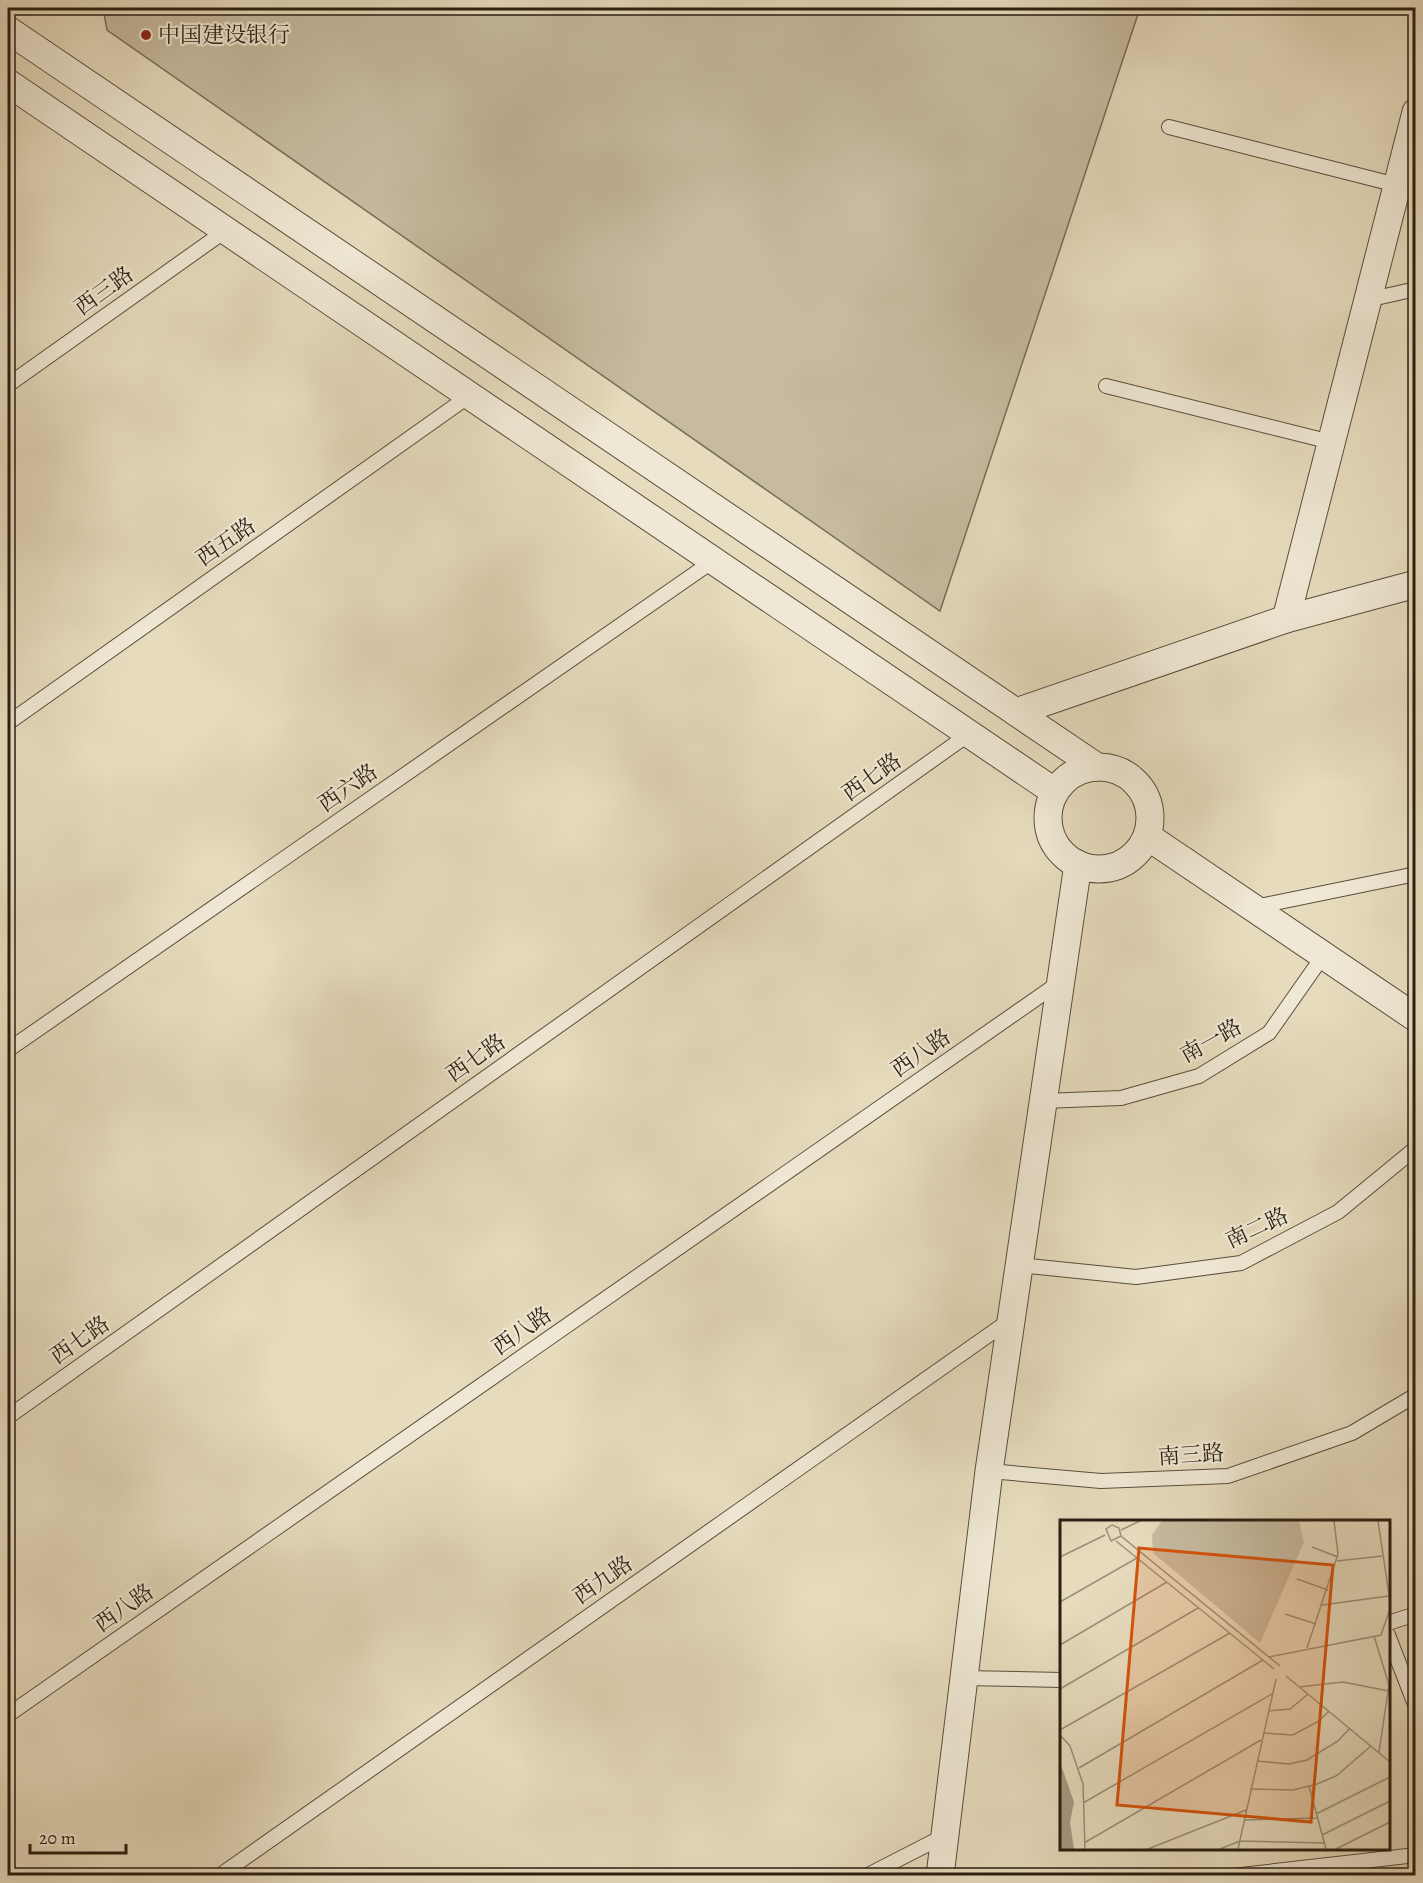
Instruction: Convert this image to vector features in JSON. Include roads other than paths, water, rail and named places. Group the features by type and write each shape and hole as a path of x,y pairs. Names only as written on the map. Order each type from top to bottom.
{"street":[{"path":"8,30 1097,767"},
{"path":"8,83 1055,792"},
{"path":"1286,619 1416,112"},
{"path":"1016,712 1286,619 1416,584"},
{"path":"1097,767 1114,769 1130,777 1142,790 1150,812 1147,836 1138,851 1125,862 1113,867 1095,869 1078,864 1063,854 1055,843 1049,827 1048,809 1055,792 1065,780 1080,771 1097,767"},
{"path":"1147,836 1416,1018"},
{"path":"940,1875 989,1471 1078,864"}],"lane":[{"path":"1168,127 1397,185"},
{"name":"西三路","path":"8,386 225,231"},
{"path":"1367,300 1416,289"},
{"path":"1106,386 1331,442"},
{"name":"西五路","path":"8,723 469,396"},
{"name":"西六路","path":"8,1050 713,561"},
{"name":"西七路","path":"8,1417 969,734"},
{"path":"1253,907 1416,874"},
{"name":"南一路","path":"1044,1101 1121,1098 1198,1076 1269,1033 1323,956"},
{"name":"西八路","path":"8,1715 1061,980"},
{"name":"南二路","path":"1019,1265 1136,1277 1241,1263 1338,1212 1416,1148"},
{"name":"西九路","path":"219,1875 1011,1318"},
{"name":"南三路","path":"989,1471 1101,1481 1228,1476 1352,1433 1416,1395"},
{"path":"1390,1623 1416,1614"},
{"path":"1390,1638 1416,1707"},
{"path":"963,1678 1060,1680"},
{"path":"866,1875 944,1836"},
{"path":"1232,1875 1416,1855"}],"place":[{"name":"中国建设银行","path":"146,35"}]}
